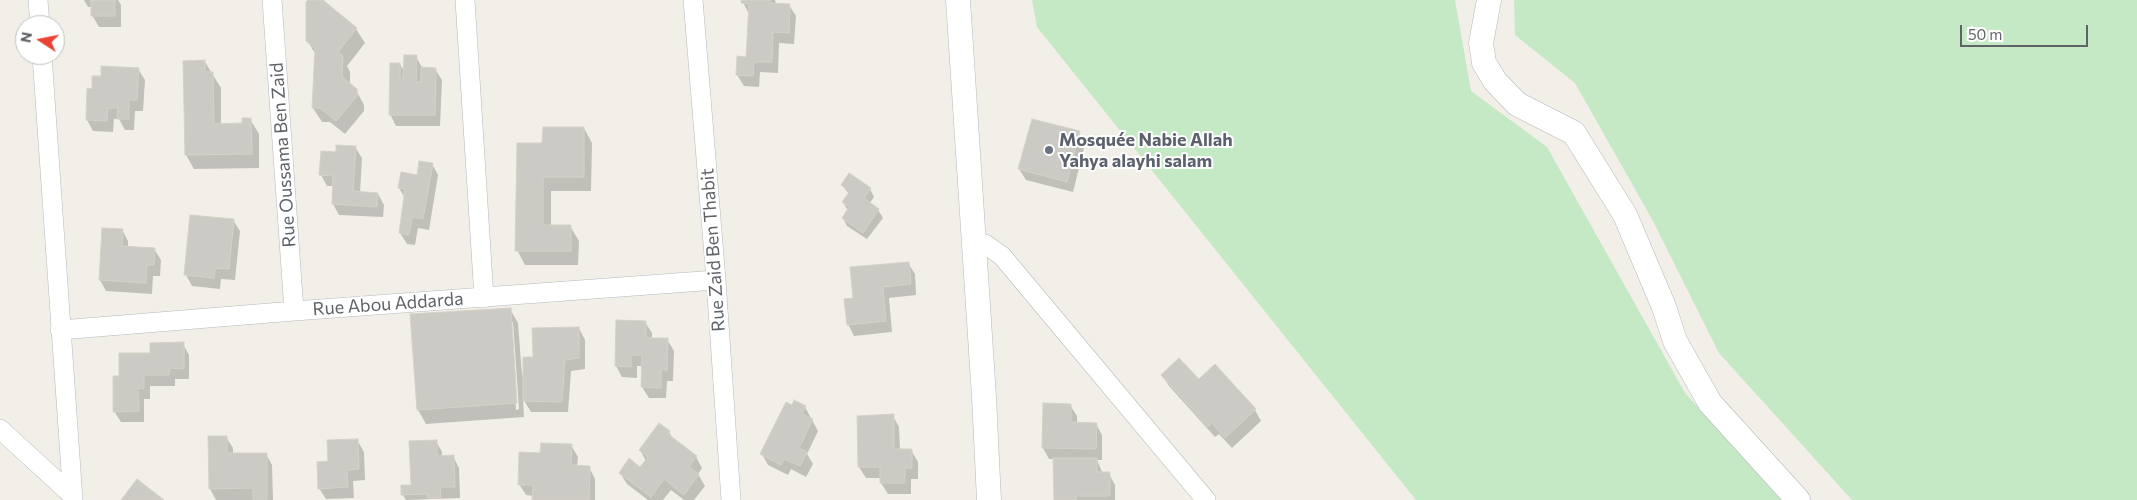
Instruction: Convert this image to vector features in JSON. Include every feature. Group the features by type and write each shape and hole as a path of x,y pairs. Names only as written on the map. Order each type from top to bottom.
{"street":[{"path":"38,0 39,15"},
{"name":"Rue Oussama Ben Zaid","path":"272,0 294,311"},
{"path":"465,0 484,298"},
{"name":"Rue Zaid Ben Thabit","path":"693,0 716,280 731,500"},
{"path":"958,0 989,500"},
{"path":"1489,0 1481,43 1484,63 1488,71 1517,104 1574,133 1624,215 1664,307 1675,341 1710,403 1798,500"},
{"path":"43,65 72,498"},
{"path":"973,242 985,244 1002,256 1206,500"},
{"name":"Rue Abou Addarda","path":"60,330 716,280"},
{"path":"0,429 72,498"}],"green space":[{"path":"1032,0 1455,0 1471,91 1547,147 1685,393 1782,500 1416,500 1037,27"},
{"path":"1514,0 2137,0 2137,500 1852,500 1719,353 1653,221 1575,83 1515,35"}],"building":[{"path":"91,0 115,0 115,16 91,16"},
{"path":"308,0 323,0 357,28 338,52 343,56 342,77 357,89 357,96 336,121 320,108 312,108 315,48 306,41 306,2"},
{"path":"741,0 770,0 770,3 790,4 789,33 773,32 772,62 754,62 753,76 736,75 737,56 746,57 749,4 741,3"},
{"path":"404,55 417,55 416,82 421,82 421,67 436,68 435,115 389,115 390,63 400,63 400,80 403,80"},
{"path":"205,60 205,72 213,72 214,124 242,123 242,118 251,118 252,154 185,155 183,61"},
{"path":"101,66 139,68 137,100 129,100 129,119 117,119 118,108 108,108 107,121 86,120 87,88 92,89 92,76 101,76"},
{"name":"Mosquée Nabie Allah Yahya alayhi salam","path":"1032,119 1080,131 1067,182 1018,169"},
{"path":"543,127 584,127 584,177 543,177 543,225 571,225 571,251 515,251 517,143 542,143"},
{"path":"336,145 356,146 353,191 378,193 377,207 332,204 333,176 319,175 321,151 336,152"},
{"path":"419,161 433,163 423,219 412,217 409,235 399,233 405,189 398,188 401,172 417,175"},
{"path":"849,173 871,188 864,198 879,209 863,233 842,218 849,207 842,202 850,191 841,185"},
{"path":"190,215 234,219 229,269 215,268 214,278 184,275"},
{"path":"102,228 123,229 122,246 155,248 154,265 147,265 146,283 99,280"},
{"path":"909,262 911,284 883,287 886,321 847,325 844,299 853,298 850,267"},
{"path":"511,308 517,403 417,410 410,314"},
{"path":"616,320 646,321 646,338 668,338 667,370 661,370 661,388 641,387 642,355 631,355 631,367 615,366"},
{"path":"579,327 579,358 565,360 562,402 523,401 523,357 533,357 532,328"},
{"path":"184,342 184,369 170,368 169,375 144,375 144,389 138,388 139,411 113,412 113,376 119,376 119,353 150,353 150,343"},
{"path":"1179,358 1199,379 1215,364 1256,409 1225,438 1212,423 1208,427 1161,375"},
{"path":"794,400 806,406 802,414 813,419 799,448 807,452 800,466 784,459 781,465 760,454 786,402 792,405"},
{"path":"1043,403 1071,404 1071,422 1097,423 1096,449 1042,448"},
{"path":"894,414 894,449 912,449 912,468 905,468 905,483 880,483 880,467 858,467 857,416"},
{"path":"659,423 670,431 668,434 697,456 689,467 699,474 684,495 664,479 651,497 619,473 629,458 640,467 648,457 639,450"},
{"path":"208,436 227,436 227,453 267,453 267,499 253,499 253,488 209,489"},
{"path":"358,439 359,469 347,470 348,487 318,489 317,462 328,461 327,440"},
{"path":"437,440 437,456 454,455 455,487 440,487 441,498 427,498 427,494 401,495 401,485 411,485 409,441"},
{"path":"541,443 572,444 571,465 590,466 589,500 532,500 533,485 518,485 519,452 540,453"},
{"path":"1053,458 1097,458 1097,472 1110,472 1110,496 1076,496 1076,500 1054,500"},
{"path":"137,479 164,500 121,500"}],"place":[{"name":"Mosquée Nabie Allah Yahya alayhi salam","path":"1049,150"}]}
